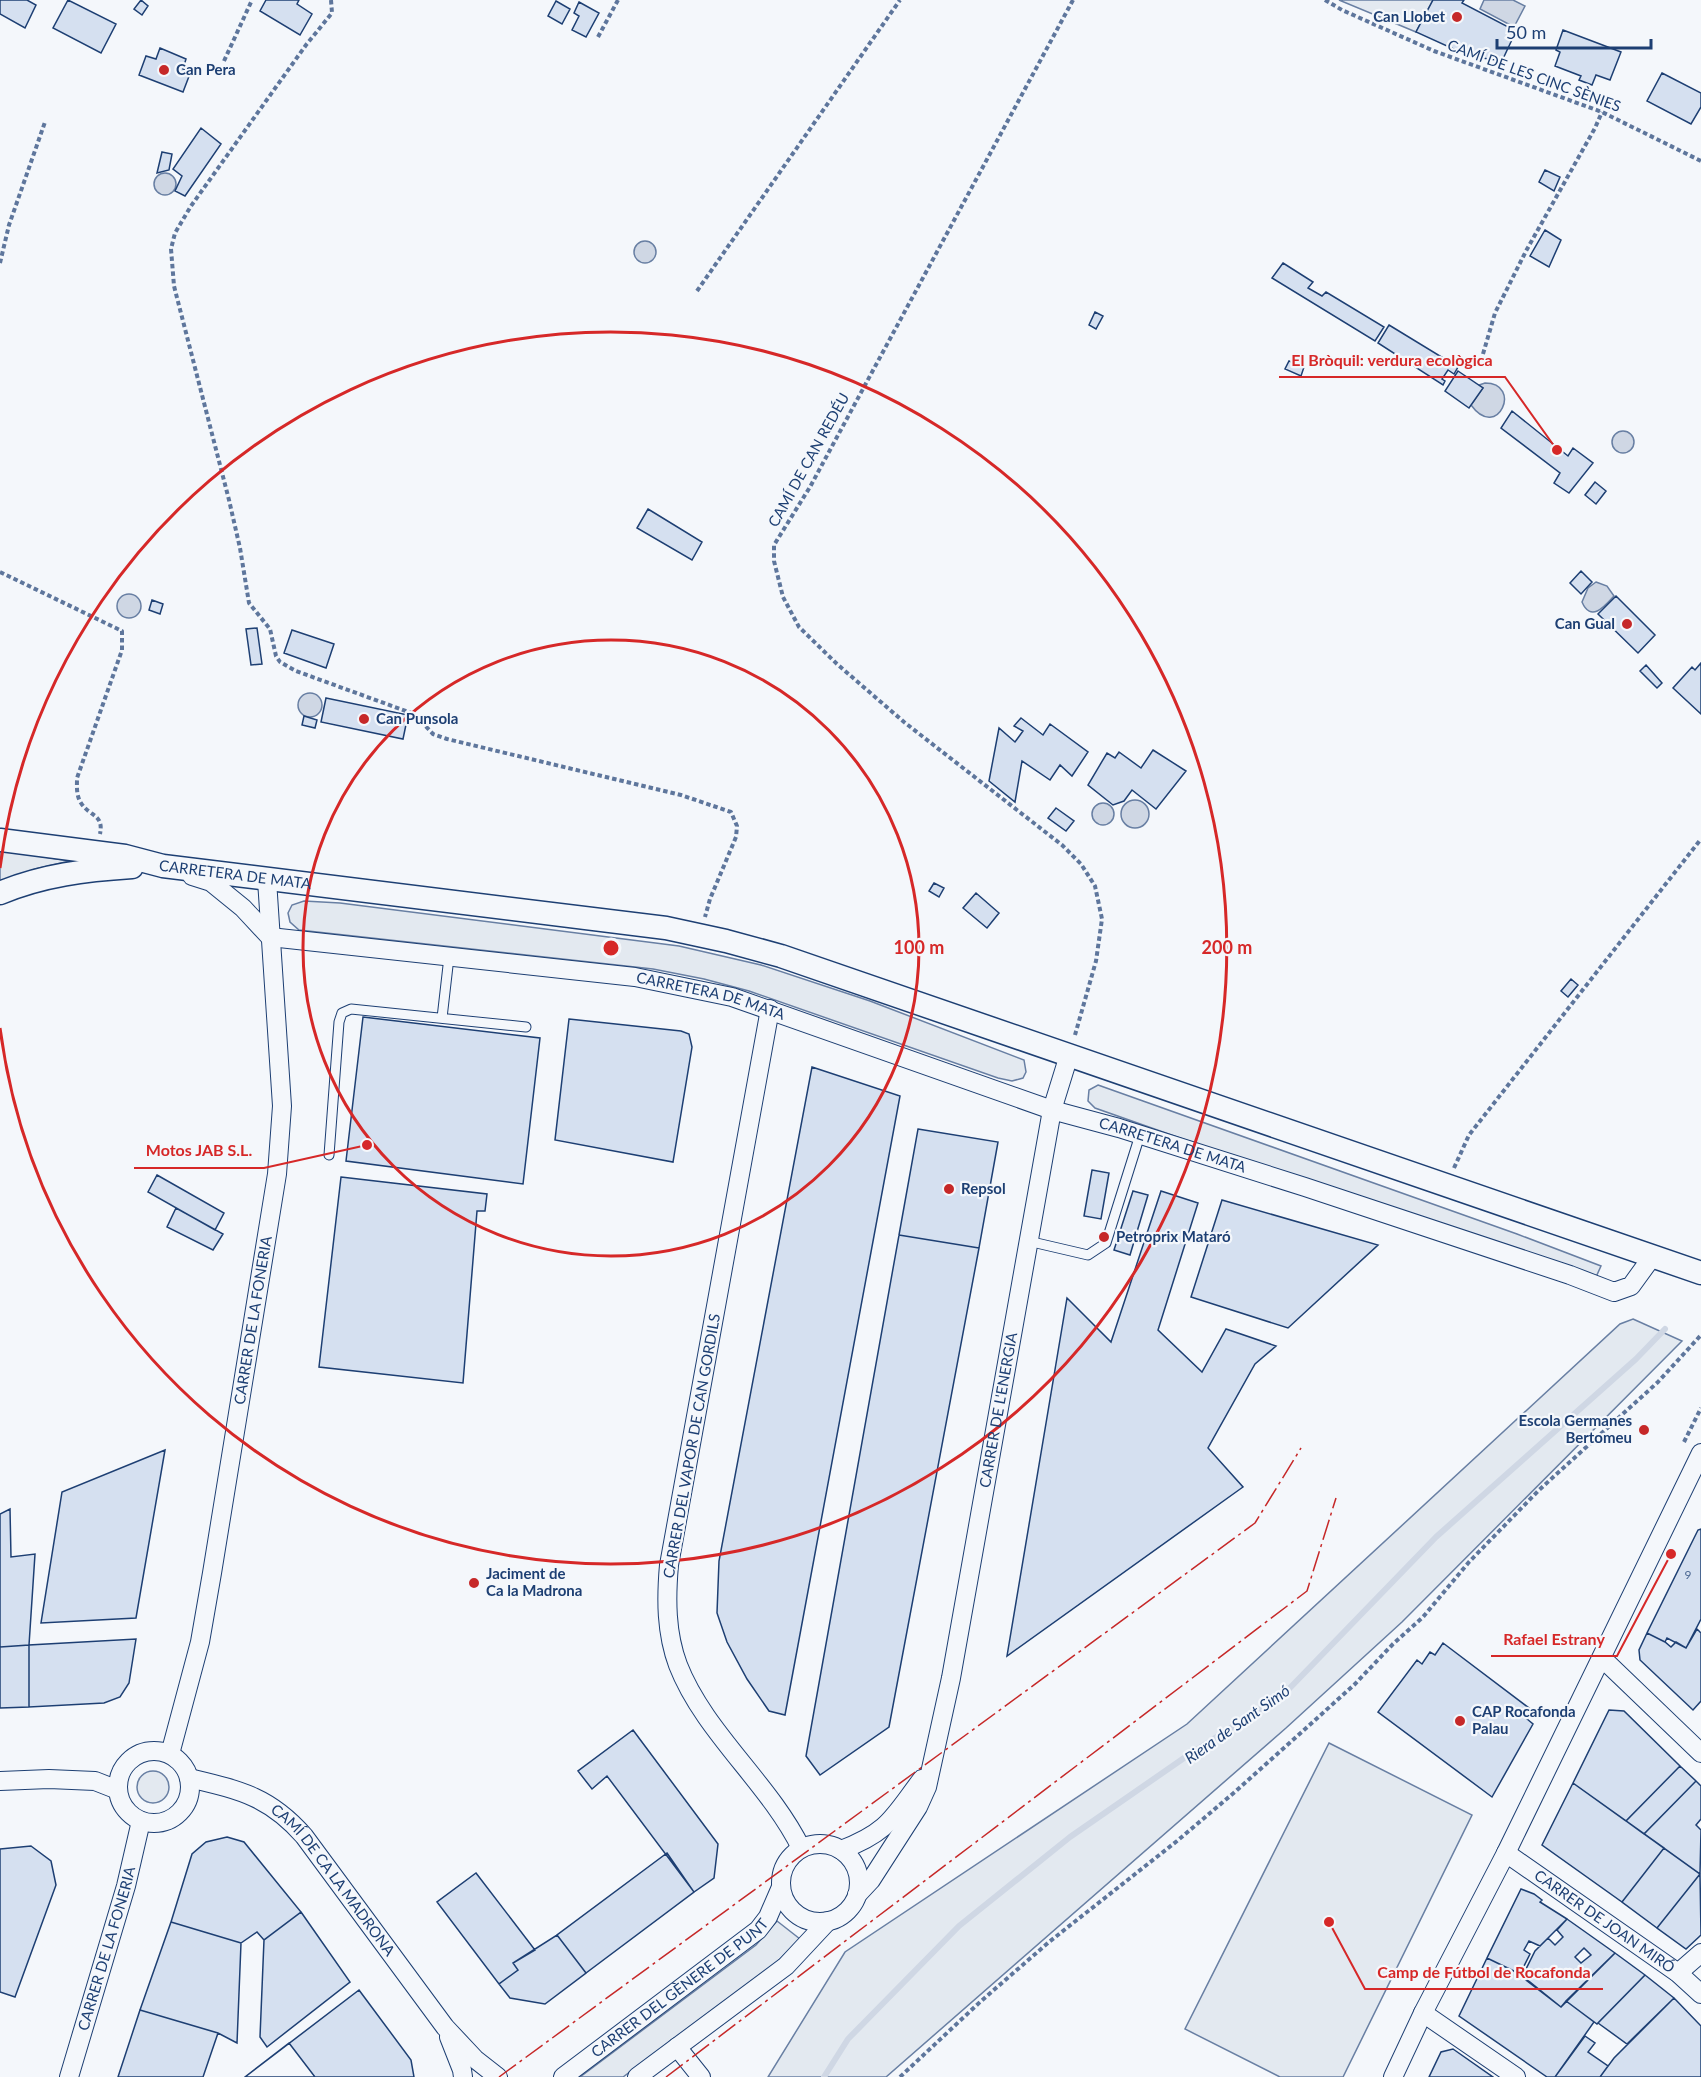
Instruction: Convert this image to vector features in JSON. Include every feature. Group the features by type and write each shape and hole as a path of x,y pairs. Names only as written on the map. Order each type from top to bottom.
{"street":[{"path":"0,840 124,856 164,866"},
{"name":"CARRETERA DE MATA","path":"164,866 211,882 243,908 270,937 635,977 732,997 1052,1110 1140,1135 1548,1268 1614,1292 1631,1286 1652,1257"},
{"name":"CARRETERA DE MATA","path":"164,866 666,928 781,956 1701,1273"},
{"path":"0,892 40,878 63,874 96,869 164,866"},
{"name":"CARRER DE LA FONERIA","path":"170,1754 202,1630 277,1174 282,1106 267,880"},
{"name":"CARRER DEL VAPOR DE CAN GORDILS","path":"770,1010 669,1565 667,1607 671,1641 677,1664 686,1684 728,1745 790,1827 801,1848"},
{"name":"CARRER DE L'ENERGIA","path":"857,1895 871,1880 918,1807 927,1787 951,1678 1052,1110 1069,1055"},
{"path":"1393,2077 1423,2013 1506,1853 1701,1453"},
{"path":"1690,1476 1701,1491"},
{"path":"1602,1658 1701,1753"},
{"path":"154,1751 170,1754 184,1767 189,1778 188,1798 178,1814 161,1822 141,1821 134,1818 123,1806 118,1790 121,1770 135,1756 154,1751"},
{"name":"CARRER DE L'ENERGIA","path":"841,1850 880,1832 902,1809 932,1766"},
{"name":"CAMÍ DE CA LA MADRONA","path":"189,1778 227,1787 254,1797 274,1807 289,1819 309,1842 445,2027 475,2059 498,2077"},
{"path":"0,1781 49,1779 95,1781 118,1790"},
{"name":"CARRER DE LA FONERIA","path":"69,2077 126,1887 141,1821"},
{"path":"637,2077 786,1966 828,1921 844,1914 852,1906 857,1895 859,1877 853,1862 841,1850 825,1844 801,1848 790,1857 783,1870 781,1887 786,1902 797,1914 808,1920 828,1921"},
{"name":"CARRER DE JOAN MIRÓ","path":"1506,1853 1678,1973 1701,1994"},
{"name":"CARRER DEL GÈNERE DE PUNT","path":"563,2077 758,1930 768,1917 781,1887"},
{"path":"1678,1973 1701,1953"},
{"path":"1423,2013 1516,2077"},
{"name":"CAMÍ DE CA LA MADRONA","path":"445,2027 463,2077"},
{"path":"677,2047 701,2077"}],"lane":[{"path":"442,1018 449,957"},
{"path":"329,1155 339,1022 342,1013 351,1008 526,1027"},
{"path":"1028,1241 1088,1255 1106,1243 1140,1135"}],"path":[{"path":"224,61 252,0"},
{"path":"331,0 332,13 306,45 191,206 175,233 171,249 174,286 229,500 249,603 270,629 273,648 280,662 296,671 414,714 433,734 506,754 681,795 731,812 737,826 736,837 710,899 701,936"},
{"path":"598,37 618,0"},
{"path":"697,291 900,0"},
{"name":"CAMÍ DE CAN REDÉU","path":"1069,1055 1096,961 1102,919 1095,886 1081,864 1062,845 904,722 837,664 799,627 783,597 774,561 774,545 815,476 1073,0"},
{"name":"CAMÍ DE LES CINC SÈNIES","path":"1325,0 1342,10 1434,51 1602,112 1701,161"},
{"path":"1482,354 1495,313 1602,112"},
{"path":"0,263 9,225 45,122"},
{"path":"0,572 122,631 122,650 76,778 77,792 81,802 100,820 102,825 97,852"},
{"path":"1446,1185 1469,1135 1701,839"},
{"path":"900,2077 980,2002 1049,1942 1186,1834 1354,1685 1393,1644 1423,1617 1469,1562 1539,1490 1658,1382 1701,1335"}],"shaded area":[{"path":"1339,0 1433,0 1416,32"},
{"path":"1484,0 1513,0 1525,6 1514,27 1480,9"},
{"path":"161,173 169,173 176,180 176,188 169,195 161,195 154,188 154,180"},
{"path":"641,241 649,241 656,248 656,256 649,263 641,263 634,256 634,248"},
{"path":"1485,383 1496,385 1503,392 1502,408 1490,417 1481,415 1471,405 1483,388 1479,385"},
{"path":"1623,431 1631,434 1634,442 1631,450 1623,453 1615,450 1612,442 1615,434"},
{"path":"1596,582 1607,586 1614,596 1602,608 1594,612 1586,608 1582,602 1588,588"},
{"path":"129,594 137,598 141,606 137,614 129,618 121,614 117,606 121,598"},
{"path":"310,693 318,697 322,705 318,713 310,717 302,713 298,705 302,697"},
{"path":"1135,800 1145,804 1149,814 1145,824 1135,828 1125,824 1121,814 1125,804"},
{"path":"1103,803 1111,806 1114,814 1111,822 1103,825 1095,822 1092,814 1095,806"},
{"path":"0,850 70,861 35,869 0,883"},
{"path":"304,901 340,903 679,946 761,965 870,1001 1024,1060 1026,1072 1023,1078 1012,1081 998,1078 749,991 653,969 299,930 290,922 288,913 292,905"},
{"path":"1098,1085 1601,1266 1596,1277 1265,1168 1095,1108 1088,1101 1089,1090"},
{"path":"1633,1319 1682,1341 1402,1622 1286,1728 886,2077 768,2077 845,1952 1187,1724 1620,1324"},
{"path":"1329,1743 1472,1815 1343,2077 1280,2077 1185,2029"},
{"path":"153,1771 164,1776 169,1787 164,1798 153,1803 142,1798 137,1787 142,1776"},
{"path":"777,1921 800,1939 773,1966 623,2077 580,2077 756,1945"}],"building":[{"path":"0,0 27,0 36,5 25,28 0,14"},
{"path":"68,0 116,24 101,53 53,28"},
{"path":"141,0 148,6 142,15 134,9"},
{"path":"266,0 299,0 297,4 312,14 300,35 260,11"},
{"name":"Can Llobet","path":"1433,0 1464,0 1462,3 1516,31 1502,61 1469,56 1416,32"},
{"path":"556,1 570,9 562,24 548,16"},
{"path":"579,2 599,13 586,37 572,30 579,16 574,13"},
{"path":"1563,30 1621,52 1610,80 1596,75 1592,85 1579,80 1581,76 1555,66 1560,52 1556,50"},
{"name":"Can Pera","path":"160,48 186,59 183,69 191,71 183,92 139,75 146,56 156,59"},
{"path":"1662,73 1701,93 1701,107 1691,124 1647,101"},
{"path":"201,128 221,144 185,196 175,191 182,176 173,169"},
{"path":"162,152 172,154 169,170 157,173"},
{"path":"1545,170 1560,177 1554,191 1539,182"},
{"path":"1545,230 1561,240 1549,267 1530,256"},
{"path":"1283,263 1313,282 1308,288 1322,296 1326,292 1384,327 1375,341 1272,278"},
{"path":"1095,312 1103,316 1096,329 1089,325"},
{"path":"1389,325 1458,367 1454,374 1448,370 1442,379 1445,381 1443,385 1378,343"},
{"path":"1289,361 1304,367 1301,376 1285,369"},
{"path":"1458,371 1483,388 1469,408 1445,391"},
{"path":"1512,411 1568,456 1573,448 1593,463 1569,493 1554,483 1560,473 1501,428"},
{"path":"1595,482 1606,491 1596,504 1585,495"},
{"path":"648,509 702,542 692,560 637,528"},
{"path":"1581,571 1592,582 1581,594 1570,583"},
{"name":"Can Gual","path":"1616,596 1655,635 1638,653 1598,614"},
{"path":"152,600 163,604 160,614 149,610"},
{"path":"257,628 262,664 251,665 246,629"},
{"path":"292,630 334,644 326,668 284,653"},
{"path":"1701,663 1701,714 1673,688 1692,667 1695,670"},
{"path":"1646,665 1662,683 1657,688 1640,671"},
{"name":"Can Punsola","path":"326,698 408,715 403,739 321,722"},
{"path":"304,716 317,720 315,728 302,725"},
{"path":"1021,718 1043,735 1050,724 1088,752 1072,776 1060,765 1050,780 1022,761 1015,802 989,781 999,728 1015,742 1023,731 1014,726"},
{"path":"1153,750 1186,771 1156,809 1132,790 1124,801 1113,805 1088,785 1107,753 1115,758 1119,752 1141,768"},
{"path":"1056,808 1074,821 1066,831 1048,818"},
{"path":"934,883 944,888 939,897 929,891"},
{"path":"976,893 999,913 987,928 963,908"},
{"path":"1571,979 1578,985 1568,997 1561,991"},
{"path":"363,1017 540,1038 523,1184 346,1161"},
{"path":"569,1019 681,1031 689,1034 692,1047 673,1162 555,1140"},
{"path":"812,1067 900,1096 785,1715 769,1711 747,1679 727,1642 717,1613 719,1561"},
{"name":"Repsol","path":"918,1129 998,1142 979,1248 899,1235"},
{"path":"1092,1170 1109,1173 1101,1219 1084,1216"},
{"path":"157,1175 224,1213 215,1230 148,1192"},
{"path":"341,1177 487,1194 485,1211 477,1211 463,1383 319,1367"},
{"path":"1133,1191 1148,1195 1130,1255 1114,1250"},
{"path":"1161,1191 1198,1203 1158,1330 1202,1372 1226,1329 1276,1346 1255,1364 1208,1448 1243,1487 1007,1656 1067,1298 1111,1342"},
{"path":"1222,1200 1378,1245 1288,1328 1191,1297"},
{"path":"176,1208 223,1234 213,1250 167,1227"},
{"path":"899,1235 979,1248 889,1727 820,1775 806,1756"},
{"path":"165,1450 136,1618 41,1623 62,1492"},
{"path":"10,1509 11,1557 35,1554 29,1645 0,1647 0,1514"},
{"path":"1701,1529 1701,1619 1686,1648 1667,1638 1665,1642 1647,1633 1698,1530"},
{"path":"1697,1629 1701,1633 1701,1701 1693,1710 1640,1660 1639,1650 1647,1633 1671,1647 1676,1642 1686,1648"},
{"path":"136,1639 129,1683 120,1697 104,1703 29,1707 29,1645"},
{"name":"CAP Rocafonda Palau","path":"1443,1643 1533,1711 1527,1719 1533,1724 1492,1797 1378,1712 1417,1660 1422,1664 1430,1652 1435,1655"},
{"path":"29,1645 29,1707 0,1708 0,1647"},
{"path":"1609,1710 1624,1711 1680,1766 1626,1821 1573,1783"},
{"path":"633,1730 718,1844 714,1878 694,1892 607,1776 592,1789 578,1771"},
{"path":"1680,1766 1696,1781 1644,1834 1626,1821"},
{"path":"1696,1781 1701,1786 1701,1819 1696,1825 1701,1830 1700,1874 1644,1834"},
{"path":"1573,1783 1664,1848 1622,1902 1542,1845"},
{"path":"227,1837 244,1842 301,1912 264,1940 257,1932 241,1943 171,1922 192,1854 206,1842"},
{"path":"31,1846 51,1861 56,1885 15,1997 0,1992 0,1849"},
{"path":"1664,1848 1700,1874 1657,1928 1622,1902"},
{"path":"667,1853 694,1892 586,1973 557,1935"},
{"path":"476,1873 535,1950 513,1963 518,1970 499,1984 437,1902"},
{"path":"1700,1874 1701,1935 1686,1949 1657,1928"},
{"path":"1521,1889 1534,1894 1542,1900 1540,1902 1567,1919 1540,1946 1529,1941 1524,1950 1530,1954 1520,1974 1487,1958"},
{"path":"301,1912 350,1982 267,2047 260,2037 264,1940"},
{"path":"1567,1919 1615,1953 1561,2007 1522,1977 1535,1951 1548,1938 1555,1945 1563,1937 1557,1930","holes":["1584,1948 1591,1955 1581,1963 1575,1957"]},
{"path":"171,1922 241,1943 237,2043 218,2033 140,2010"},
{"path":"557,1935 586,1973 545,2004 510,1998 499,1984 518,1970 513,1963"},
{"path":"1615,1953 1645,1975 1597,2024 1566,2001"},
{"path":"1487,1958 1520,1974 1561,2007 1566,2001 1594,2022 1555,2077 1547,2077 1459,2016"},
{"path":"1645,1975 1674,1998 1627,2044 1598,2023"},
{"path":"359,1990 411,2060 414,2077 245,2077"},
{"path":"1674,1998 1701,2026 1701,2077 1600,2077 1614,2058"},
{"path":"140,2010 218,2033 203,2077 118,2077"},
{"path":"1585,2036 1595,2043 1588,2052 1608,2066 1600,2077 1555,2077"},
{"path":"289,2043 315,2077 245,2077"},
{"path":"1453,2049 1493,2077 1429,2077 1441,2052"}],"waterway":[{"name":"Riera de Sant Simó","path":"824,2077 848,2039 959,1926 1070,1837 1184,1758 1285,1693 1436,1537 1636,1359 1665,1329"}],"power":[{"path":"499,2077 1255,1523 1301,1448"},
{"path":"666,2077 1307,1591 1336,1498"}],"place":[{"name":"Can Llobet","path":"1457,17"},
{"name":"Can Pera","path":"164,70"},
{"name":"El Bròquil: verdura ecològica","path":"1557,450"},
{"name":"Can Gual","path":"1627,624"},
{"name":"Can Punsola","path":"364,719"},
{"name":"Motos JAB S.L.","path":"367,1145"},
{"name":"Repsol","path":"949,1189"},
{"name":"Petroprix Mataró","path":"1104,1237"},
{"name":"Escola Germanes Bertomeu","path":"1644,1430"},
{"name":"Rafael Estrany","path":"1671,1554"},
{"name":"Jaciment de Ca la Madrona","path":"474,1583"},
{"name":"CAP Rocafonda Palau","path":"1460,1721"},
{"name":"Camp de Fútbol de Rocafonda","path":"1329,1922"}]}
